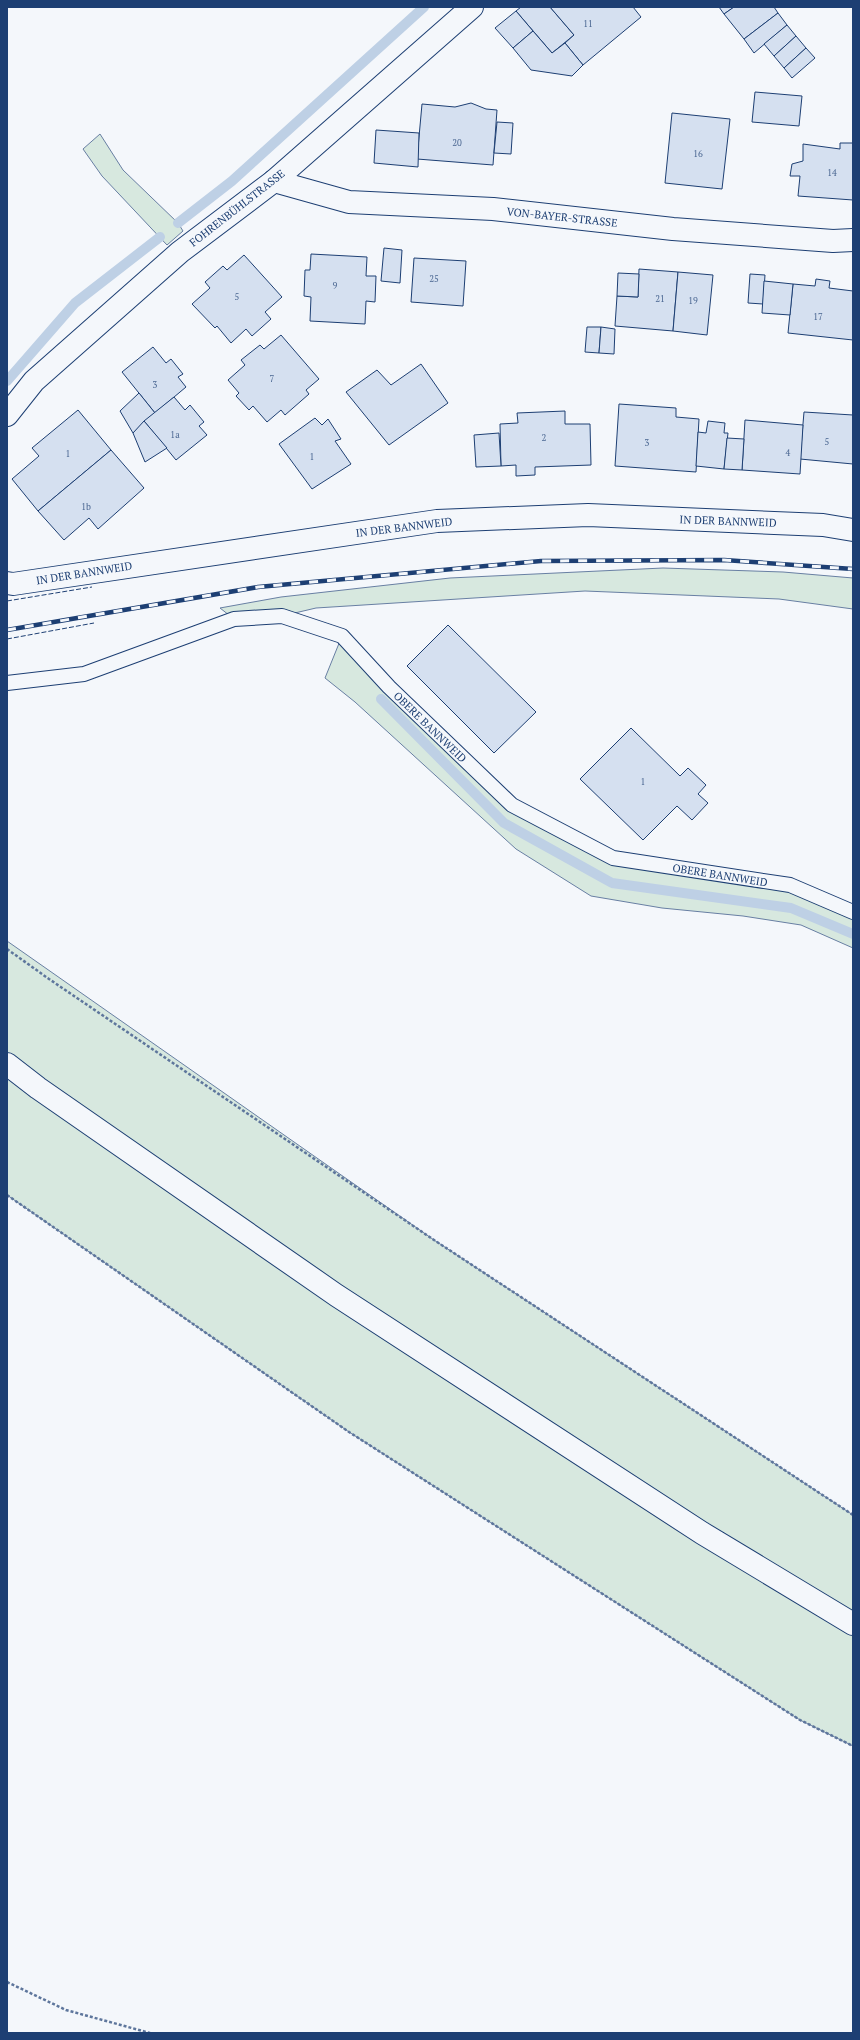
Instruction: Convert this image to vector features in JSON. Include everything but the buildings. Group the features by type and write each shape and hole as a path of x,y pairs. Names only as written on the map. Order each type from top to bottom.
{"street":[{"name":"FOHRENBÜHLSTRASSE","path":"7,415 34,382 180,252 274,181 472,7"},
{"name":"VON-BAYER-STRASSE","path":"274,181 349,202 493,209 673,229 832,242 853,240"},
{"name":"IN DER BANNWEID","path":"7,583 13,584 437,521 588,515 823,525 853,530"},
{"path":"7,1064 38,1088 336,1295 702,1533 853,1624"}],"lane":[{"name":"OBERE BANNWEID","path":"7,683 84,674 234,619 282,616 342,636 389,687 512,805 613,858 790,885 853,912"}],"path":[{"path":"7,949 49,980 428,1236 853,1515"},
{"path":"7,1196 349,1432 800,1720 853,1746"},
{"path":"7,1982 66,2010 150,2033"}],"shaded area":[{"path":"100,134 123,170 178,223 183,231 167,245 102,176 83,149"},
{"path":"663,568 783,572 853,578 853,609 779,599 585,591 316,608 282,616 234,619 220,608 281,597 450,578"},
{"path":"342,636 512,805 613,858 790,885 853,912 853,948 801,925 743,916 662,908 591,896 516,849 355,702 325,678"},
{"path":"7,941 434,1240 853,1515 853,1746 800,1720 349,1432 7,1195"}],"waterway":[{"path":"178,223 232,181 424,7"},
{"path":"7,381 75,303 160,237"},
{"path":"381,699 504,823 612,883 791,908 853,934"}],"railway":[{"path":"7,630 258,587 541,561 724,560 853,569"}],"fence":[{"path":"7,601 92,587"},
{"path":"7,639 94,623"}]}
